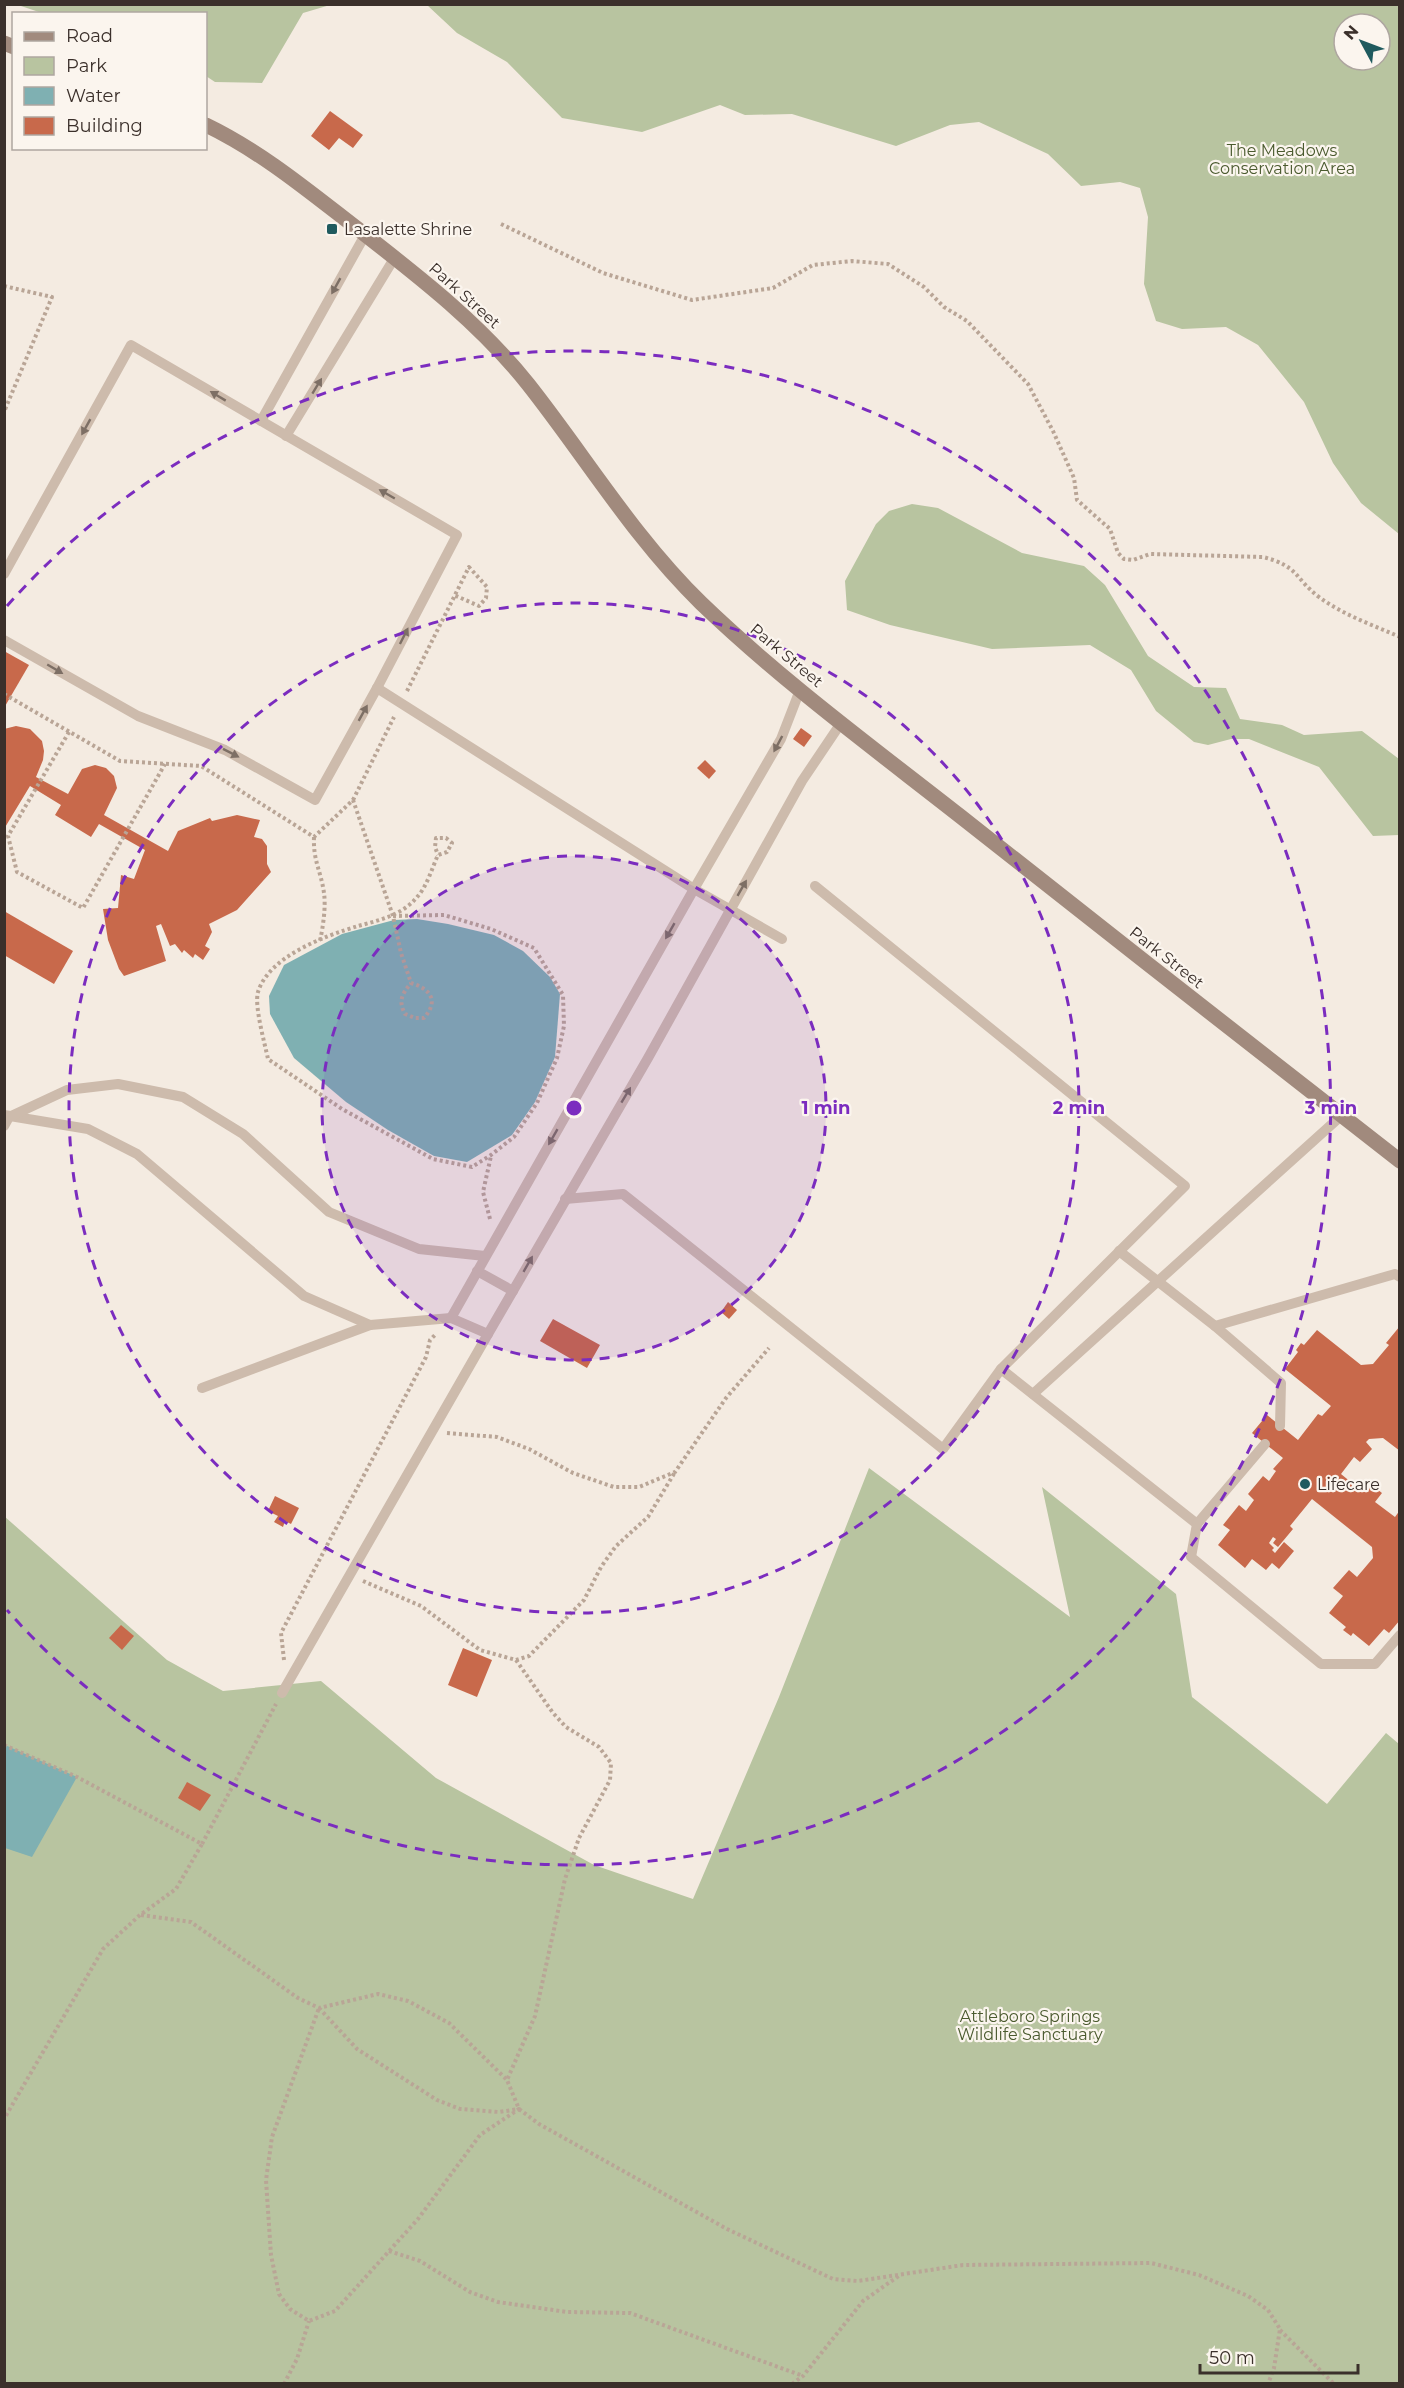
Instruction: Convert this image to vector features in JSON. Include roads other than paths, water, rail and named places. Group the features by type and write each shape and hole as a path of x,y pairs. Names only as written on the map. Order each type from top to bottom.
{"main road":[{"name":"Park Street","path":"207,125 235,139 286,172 395,258 477,328 525,381 645,540 697,600 800,690 1400,1161"}],"lane":[{"path":"261,421 364,235"},
{"path":"286,436 395,258"},
{"path":"4,574 131,345 457,535 315,800 225,750 138,716 4,640"},
{"path":"377,688 694,889 782,939"},
{"path":"451,1318 781,739 800,690"},
{"path":"282,1693 648,1058 802,781 841,723"},
{"path":"565,1199 623,1194 943,1449 1001,1369 1185,1186 815,886"},
{"path":"6,1119 67,1090 77,1088 118,1084 183,1097 243,1134 329,1212 419,1249 485,1256"},
{"path":"1033,1394 1341,1116"},
{"path":"6,1119 88,1129 137,1154 304,1296 370,1325"},
{"path":"1119,1251 1215,1326 1281,1383 1280,1426"},
{"path":"477,1271 513,1291"},
{"path":"1215,1326 1395,1274 1400,1277"},
{"path":"202,1388 370,1325 451,1318 488,1334"},
{"path":"1001,1369 1197,1524"},
{"path":"1265,1444 1197,1524 1191,1557 1322,1664 1375,1664 1400,1635"}],"water":[{"path":"417,919 494,935 523,951 550,977 560,994 555,1057 535,1102 512,1135 467,1162 434,1156 388,1130 346,1102 294,1058 270,1014 269,996 284,965 342,934 394,920"},
{"path":"5,1745 77,1777 32,1857 5,1848"}],"place":[{"name":"Lasalette Shrine","path":"332,229"},
{"name":"Lifecare","path":"1305,1484"}],"park label":[{"name":"The Meadows Conservation Area","path":"1282,159"},
{"name":"Attleboro Springs Wildlife Sanctuary","path":"1030,2025"}]}
